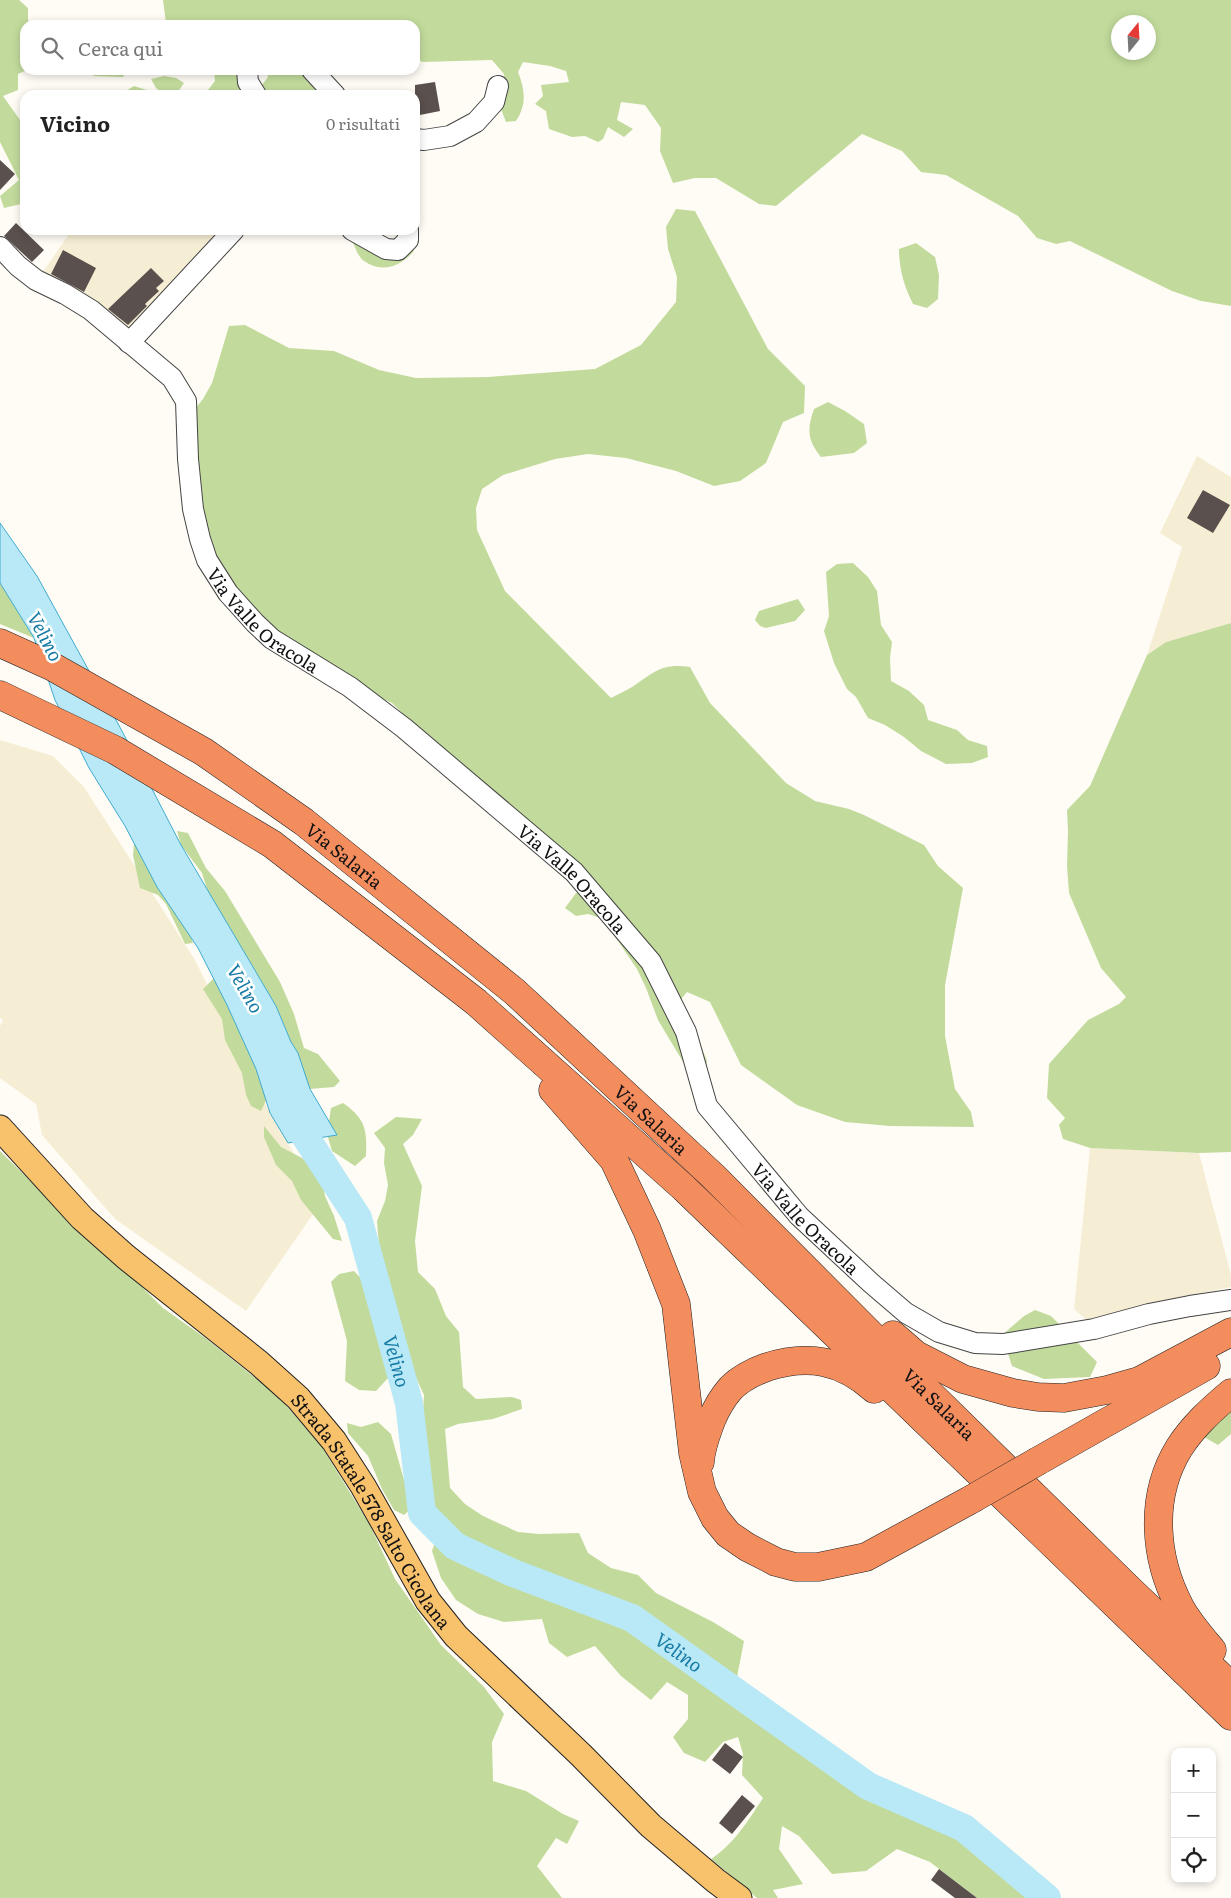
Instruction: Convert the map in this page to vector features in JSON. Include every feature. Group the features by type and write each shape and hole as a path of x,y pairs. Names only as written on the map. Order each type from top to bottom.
{"highway":[{"name":"Via Salaria","path":"0,644 53,667 204,752 304,822 515,992 712,1176 919,1383 1231,1686"},
{"name":"Via Salaria","path":"0,695 115,750 272,844 476,1002 684,1188 1231,1716"},
{"path":"476,1002 614,1160 639,1213 676,1304 693,1453 700,1476"},
{"path":"712,1176 916,1355 963,1379 988,1387 1038,1397 1064,1398 1107,1390 1139,1381 1231,1332"},
{"path":"1133,1621 1030,1533 861,1378 842,1367 821,1361 799,1360 774,1365 750,1373 731,1388 718,1405 704,1438 700,1454 702,1492 715,1518 728,1534 747,1547 776,1562 796,1567 818,1567 866,1557 972,1498 1038,1461 1231,1352"},
{"path":"1231,1393 1211,1409 1179,1448 1168,1472 1160,1497 1158,1528 1160,1550 1169,1580 1181,1608 1207,1644 1231,1672"}],"main road":[{"name":"Strada Statale 578 Salto Cicolana","path":"0,1128 82,1218 126,1257 251,1356 298,1398 339,1448 364,1486 428,1601 456,1636 581,1755 651,1826 739,1898"}],"street":[{"path":"247,75 248,82 253,90"},
{"path":"317,75 330,90"},
{"path":"420,140 450,136 476,122 494,102 498,86"},
{"path":"129,343 229,235"},
{"path":"361,235 386,249 398,250 408,240 408,235"},
{"name":"Via Valle Oracola","path":"0,247 18,266 36,280 65,294 91,310 172,378 186,400 188,459 195,517 207,560 228,593 254,623 272,640 350,687 404,728 574,872 651,962 686,1032 707,1106 800,1216 906,1313 939,1332 975,1344 1003,1344 1094,1329 1190,1306 1231,1300"}],"shaded area":[{"path":"69,235 214,235 216,237 126,331 40,276"},
{"path":"1197,456 1231,477 1231,623 1166,642 1147,655 1182,547 1160,533"},
{"path":"0,740 53,756 84,787 195,960 270,1113 322,1201 246,1311 115,1219 42,1135 36,1104 0,1078 0,1026 3,1020 0,1018"},
{"path":"1090,1148 1199,1153 1231,1275 1231,1287 1168,1300 1089,1322 1074,1309"}],"green space":[{"path":"0,0 19,0 28,8 28,20 20,20 20,73 18,74 18,90 3,96 20,120 20,204 4,208 0,196 19,180 0,142"},
{"path":"163,0 1231,0 1231,306 1201,301 1172,291 1070,241 1056,244 1037,238 1018,216 946,175 921,172 902,151 862,134 776,206 759,204 716,178 695,178 673,183 660,151 661,128 645,105 621,102 617,120 633,129 624,137 608,127 603,139 598,142 585,136 572,137 549,129 546,111 535,104 543,96 541,85 569,82 566,71 550,66 523,62 518,72 524,97 522,109 516,121 506,122 501,109 505,90 504,74 492,60 420,61 420,20 166,20"},
{"path":"93,75 124,75 123,77"},
{"path":"214,75 243,75 245,90 208,90 215,81"},
{"path":"267,75 324,75 315,83 320,90 262,90 261,86 268,77"},
{"path":"164,76 176,78 184,83 179,90 158,90 151,79"},
{"path":"134,86 147,90 127,90"},
{"path":"676,209 695,211 768,349 805,386 804,413 783,422 766,463 740,481 714,486 676,471 626,458 588,454 555,459 503,475 482,489 476,508 477,530 505,591 611,698 659,670 672,666 690,667 710,703 786,783 815,801 849,809 864,815 924,845 938,866 963,888 945,985 945,1036 955,1089 971,1112 974,1127 890,1126 845,1122 797,1105 741,1065 710,1002 687,992 678,1003 696,1033 707,1061 704,1082 689,1072 658,1020 637,969 603,919 588,914 576,916 565,908 576,893 587,892 477,803 421,748 421,731 392,703 360,688 283,639 229,584 209,546 180,427 203,399 212,383 229,326 245,325 289,348 334,351 379,370 416,378 488,377 595,369 641,345 676,302 677,277 668,249 666,227"},
{"path":"352,240 412,248 414,251 397,264 385,268 378,267 362,259"},
{"path":"916,243 935,257 939,275 938,299 927,308 913,304 901,270 899,249"},
{"path":"828,402 864,424 867,443 854,453 821,457 816,451 811,440 810,423 814,409"},
{"path":"853,563 868,577 877,591 881,625 892,642 890,658 891,681 909,691 924,705 928,720 957,730 968,740 987,746 988,757 972,763 946,764 921,751 885,725 868,718 856,697 847,689 834,663 824,631 829,616 826,572 837,564"},
{"path":"0,583 14,605 26,616 34,638 0,624"},
{"path":"798,599 805,610 795,621 766,628 760,626 755,620 759,611"},
{"path":"1231,623 1231,1152 1199,1153 1090,1148 1063,1139 1059,1125 1065,1118 1047,1098 1049,1064 1088,1020 1119,1004 1126,997 1101,968 1069,893 1067,810 1090,786 1147,655 1166,642"},
{"path":"177,831 188,833 206,868 225,891 280,982 294,1014 304,1048 318,1054 340,1081 334,1087 310,1089 299,1076 298,1053 291,1042 276,1006 208,892 202,873 181,845"},
{"path":"135,834 187,925 193,943 185,944 166,904 158,895 140,888 133,855"},
{"path":"216,976 228,990 267,1098 261,1111 251,1106 246,1095 242,1073 225,1040 222,1019 203,989"},
{"path":"343,1103 356,1114 364,1126 366,1156 355,1166 332,1151 327,1134 331,1108"},
{"path":"396,1117 422,1119 413,1135 403,1144 422,1186 415,1241 418,1272 435,1289 446,1316 459,1332 463,1387 476,1399 512,1397 521,1400 522,1409 493,1419 458,1424 445,1429 450,1488 465,1504 483,1516 518,1532 539,1534 579,1533 588,1553 611,1568 638,1575 656,1593 713,1622 744,1641 737,1677 695,1649 588,1591 539,1574 459,1539 437,1517 427,1489 422,1427 424,1395 408,1360 399,1315 380,1258 377,1221 385,1201 388,1185 384,1163 385,1148 374,1133"},
{"path":"264,1126 281,1147 302,1158 322,1175 325,1196 342,1241 333,1239 301,1200 292,1181 276,1165 264,1137"},
{"path":"0,1151 163,1308 204,1337 278,1396 322,1447 370,1525 395,1579 441,1645 484,1687 504,1714 492,1742 493,1781 526,1791 563,1814 579,1821 567,1844 556,1838 537,1866 562,1898 0,1898"},
{"path":"354,1271 373,1291 382,1310 386,1332 389,1377 376,1391 359,1390 345,1381 347,1341 331,1282 339,1274"},
{"path":"1035,1310 1051,1316 1097,1362 1090,1377 1044,1379 1012,1366 1002,1335 1024,1316"},
{"path":"1231,1403 1231,1434 1218,1445 1204,1437"},
{"path":"378,1422 391,1434 412,1508 404,1515 394,1510 382,1489 368,1456 348,1433 347,1423 361,1427"},
{"path":"435,1542 487,1570 601,1618 651,1643 855,1782 923,1820 969,1837 1042,1898 977,1898 930,1862 897,1849 866,1871 832,1874 799,1836 782,1826 779,1849 803,1884 773,1890 778,1898 757,1898 711,1859 734,1839 763,1798 742,1775 743,1754 738,1737 723,1742 705,1762 684,1753 673,1737 688,1719 688,1695 667,1682 651,1700 621,1676 595,1646 567,1657 549,1643 542,1619 504,1622 478,1614 456,1600 441,1578 432,1551"}],"water":[{"path":"0,523 37,576 122,731 181,845 276,1006 291,1042 298,1053 310,1089 337,1135 288,1143 270,1113 256,1069 227,1005 198,948 157,887 125,826 89,768 55,700 34,638 0,583"}],"building":[{"path":"435,82 440,111 420,115 420,90 415,90 415,85"},
{"path":"0,160 15,174 0,190"},
{"path":"16,223 20,227 20,235 28,235 44,250 32,262 4,236"},
{"path":"63,250 96,268 84,292 51,274"},
{"path":"151,268 164,281 156,288 159,291 145,304 147,306 128,325 108,309"},
{"path":"1203,490 1230,505 1213,533 1187,518"},
{"path":"725,1743 743,1757 730,1774 712,1760"},
{"path":"742,1795 755,1806 732,1834 719,1823"},
{"path":"939,1869 977,1898 955,1898 931,1880"}],"waterway":[{"name":"Velino","path":"294,1106 305,1136 358,1218 409,1403 422,1513 455,1546 513,1573 632,1618 868,1786 964,1828 1047,1898"}]}
